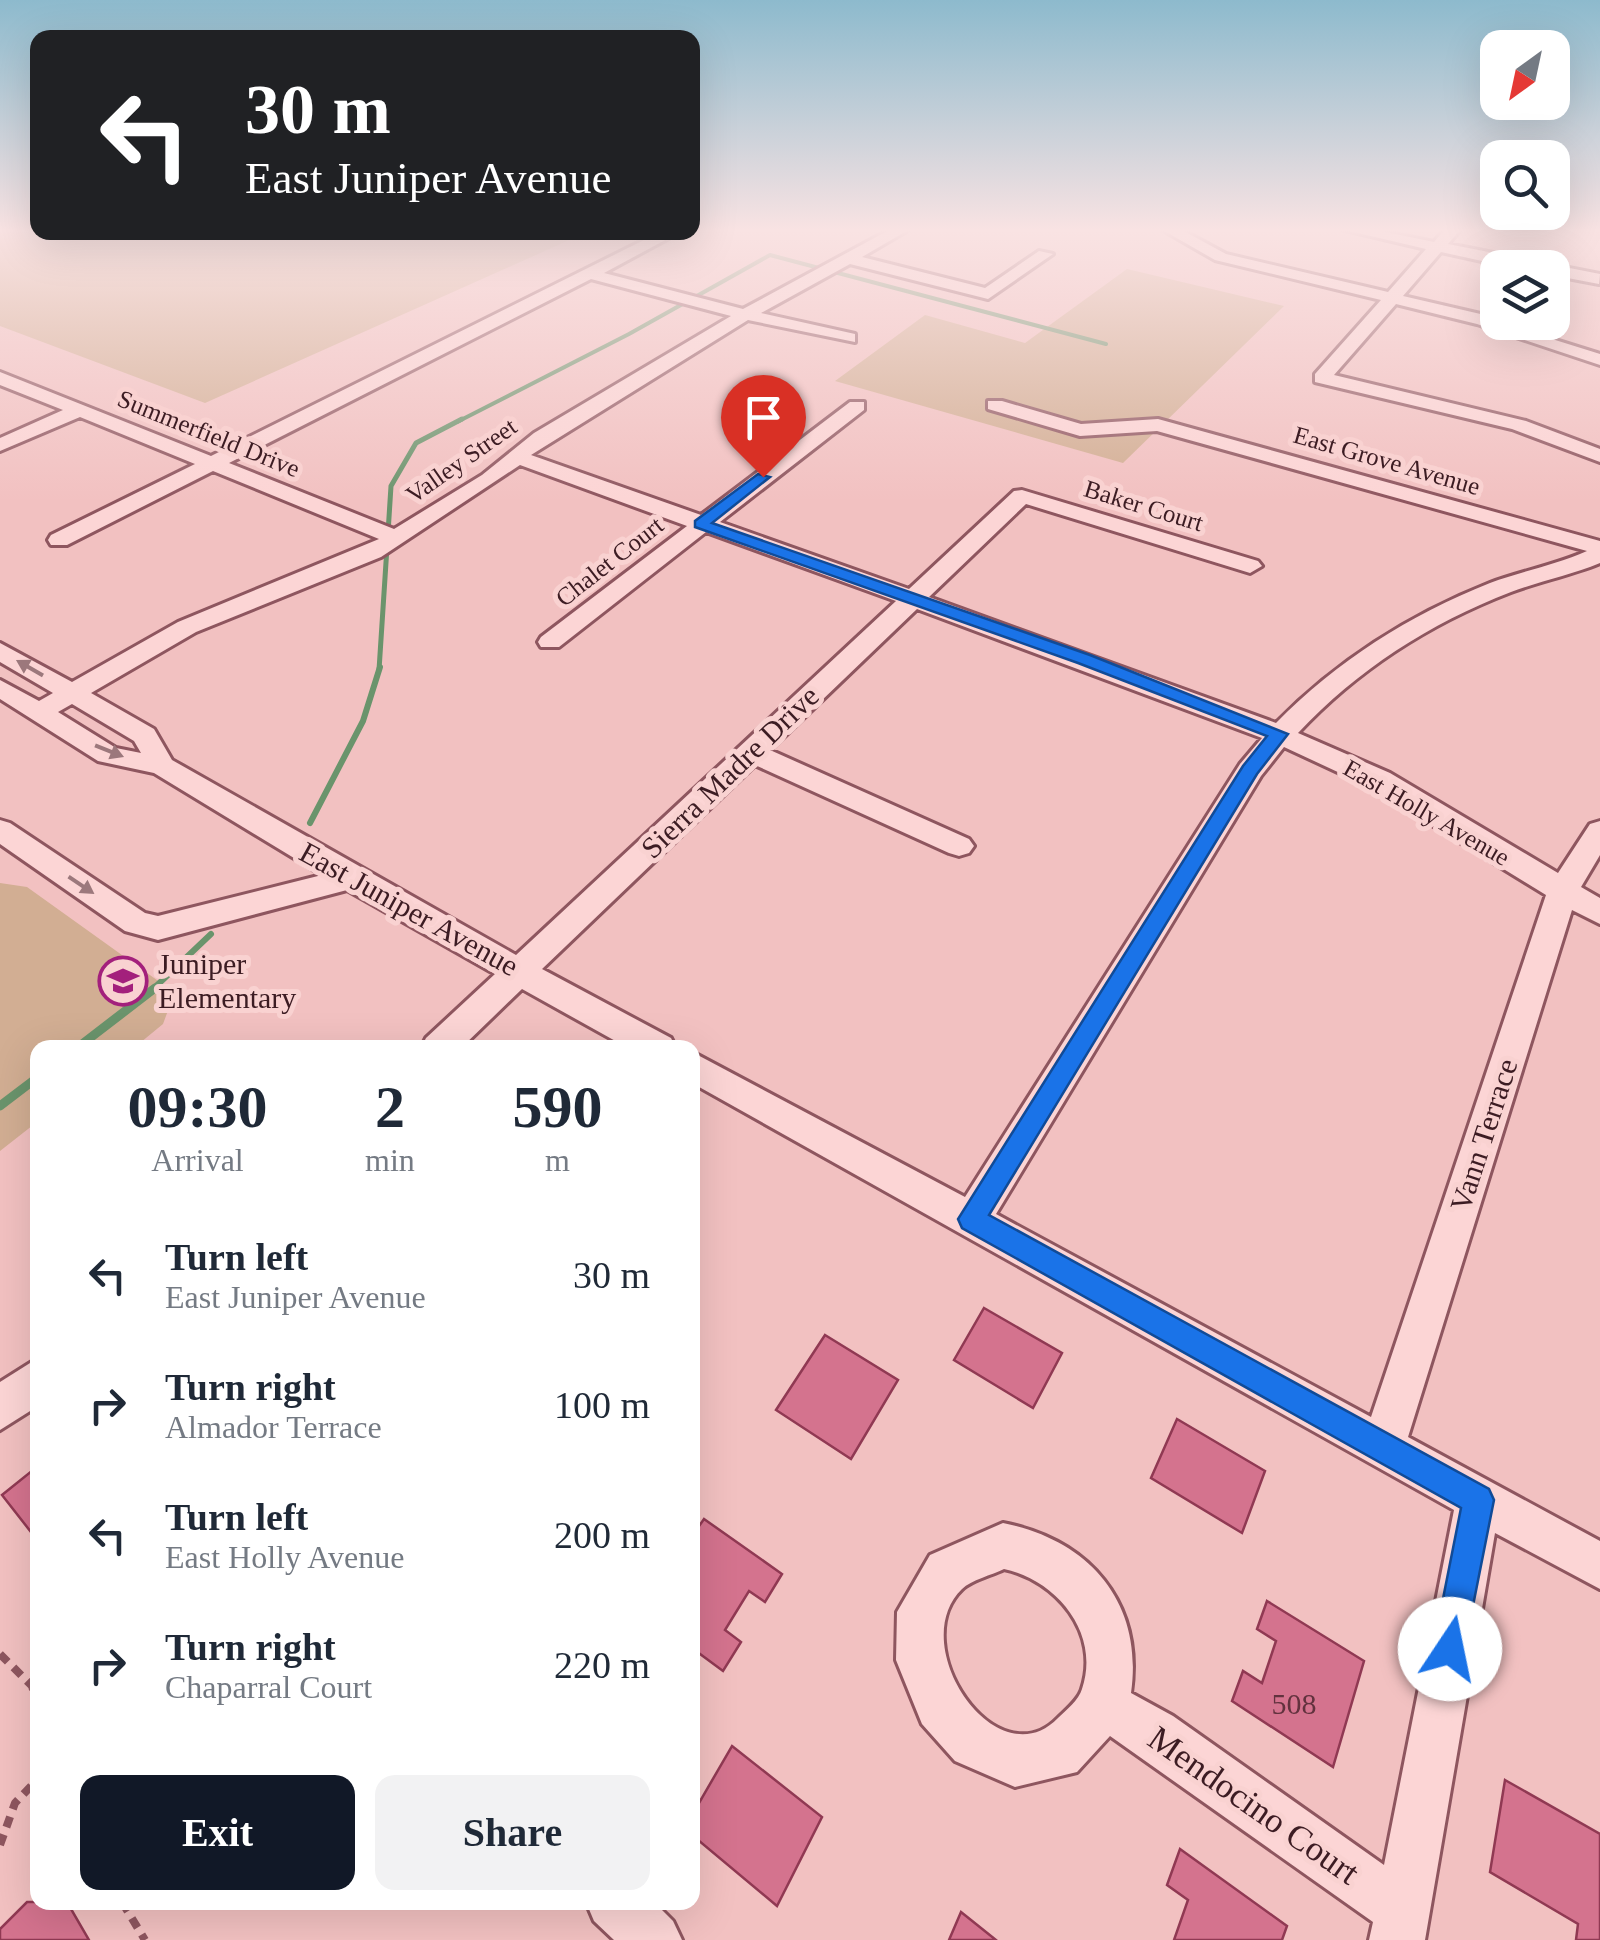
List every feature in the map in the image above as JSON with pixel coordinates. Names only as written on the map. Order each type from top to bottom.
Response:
[{"type":"street","points":[[59,540],[494,320]]},
{"type":"street","name":"Valley Street","points":[[38,712],[187,627],[346,564],[397,538],[489,479],[515,456],[738,320]]},
{"type":"street","points":[[770,320],[848,338]]},
{"type":"street","points":[[1373,320],[1322,378],[1519,426],[1600,456]]},
{"type":"street","points":[[1481,320],[1600,360]]},
{"type":"street","name":"Summerfield Drive","points":[[0,378],[397,538]]},
{"type":"street","name":"East Grove Avenue","points":[[994,405],[1080,430],[1158,424],[1600,551]]},
{"type":"street","name":"Chalet Court","points":[[550,642],[856,406]]},
{"type":"street","points":[[0,445],[78,410]]},
{"type":"street","name":"East Holly Avenue","points":[[515,456],[1279,734],[1394,788],[1600,913]]},
{"type":"street","name":"Baker Court","points":[[1022,496],[1250,566]]},
{"type":"street","name":"Sierra Madre Drive","points":[[447,1040],[1022,496]]},
{"type":"street","points":[[972,1219],[1250,770],[1279,734],[1328,685],[1400,636],[1502,587],[1600,551]]},
{"type":"street","name":"East Juniper Avenue","points":[[0,650],[144,735],[162,766]]},
{"type":"street","name":"East Juniper Avenue","points":[[0,688],[108,755],[162,766],[351,878],[644,1040]]},
{"type":"street","points":[[750,752],[959,846]]},
{"type":"street","points":[[0,830],[136,922],[158,928],[351,878]]},
{"type":"street","name":"Vann Terrace","points":[[1383,1447],[1562,892],[1600,830]]},
{"type":"street","points":[[700,1070],[1600,1566]]},
{"type":"street","points":[[0,1409],[30,1385]]},
{"type":"street","points":[[1400,1925],[1478,1500]]},
{"type":"street","points":[[1003,1546],[1034,1552],[1064,1569],[1088,1596],[1104,1630],[1109,1668],[1103,1704],[1085,1734],[1058,1755],[1025,1761],[990,1754],[959,1734],[935,1704],[921,1667],[919,1630],[928,1596],[947,1569],[972,1552],[1003,1546]]},
{"type":"street","name":"Mendocino Court","points":[[1103,1704],[1156,1734],[1400,1925]]},
{"type":"street","points":[[622,1910],[654,1940]]},
{"type":"path","points":[[0,1654],[30,1684]]},
{"type":"path","points":[[0,1845],[16,1803],[30,1788]]},
{"type":"path","points":[[127,1910],[145,1940]]},
{"type":"shaded area","points":[[0,320],[392,320],[205,403],[0,326]]},
{"type":"shaded area","points":[[919,320],[941,320],[1025,343],[1057,320],[1270,320],[1123,463],[835,381]]},
{"type":"shaded area","points":[[0,883],[27,887],[168,988],[173,997],[163,1024],[144,1040],[30,1040],[30,1127],[0,1151]]},
{"type":"building","points":[[984,1308],[1062,1353],[1033,1408],[954,1360]]},
{"type":"building","points":[[825,1335],[898,1380],[851,1459],[776,1410]]},
{"type":"building","points":[[1177,1419],[1265,1471],[1242,1533],[1151,1478]]},
{"type":"building","points":[[30,1472],[30,1531],[2,1495]]},
{"type":"building","points":[[704,1519],[782,1574],[765,1602],[749,1591],[725,1630],[741,1642],[723,1671],[700,1654],[700,1525]]},
{"type":"building","points":[[1267,1601],[1364,1661],[1333,1767],[1232,1701],[1243,1671],[1262,1683],[1276,1641],[1257,1629]]},
{"type":"building","points":[[732,1746],[822,1817],[777,1906],[700,1842],[700,1801]]},
{"type":"building","points":[[1505,1780],[1600,1834],[1600,1940],[1576,1940],[1578,1924],[1490,1872]]},
{"type":"building","points":[[1180,1849],[1287,1926],[1282,1940],[1174,1940],[1188,1900],[1167,1885]]},
{"type":"building","points":[[30,1902],[30,1910],[72,1910],[89,1940],[0,1940],[0,1929]]},
{"type":"building","points":[[961,1912],[996,1940],[949,1940]]},
{"type":"waterway","points":[[457,422],[655,320]]},
{"type":"waterway","points":[[1014,320],[1106,344]]},
{"type":"waterway","points":[[388,533],[391,486],[416,443],[462,419]]},
{"type":"waterway","points":[[379,670],[387,547]]},
{"type":"waterway","points":[[310,823],[363,721],[380,667]]},
{"type":"waterway","points":[[152,990],[211,934]]},
{"type":"waterway","points":[[87,1040],[155,988]]},
{"type":"waterway","points":[[0,1106],[30,1083]]},
{"type":"place","name":"Juniper Elementary","points":[[123,981]]},
{"type":"route","points":[[763,477],[700,524],[1084,659],[1279,734],[1250,770],[972,1219],[1478,1500],[1450,1649]]}]
